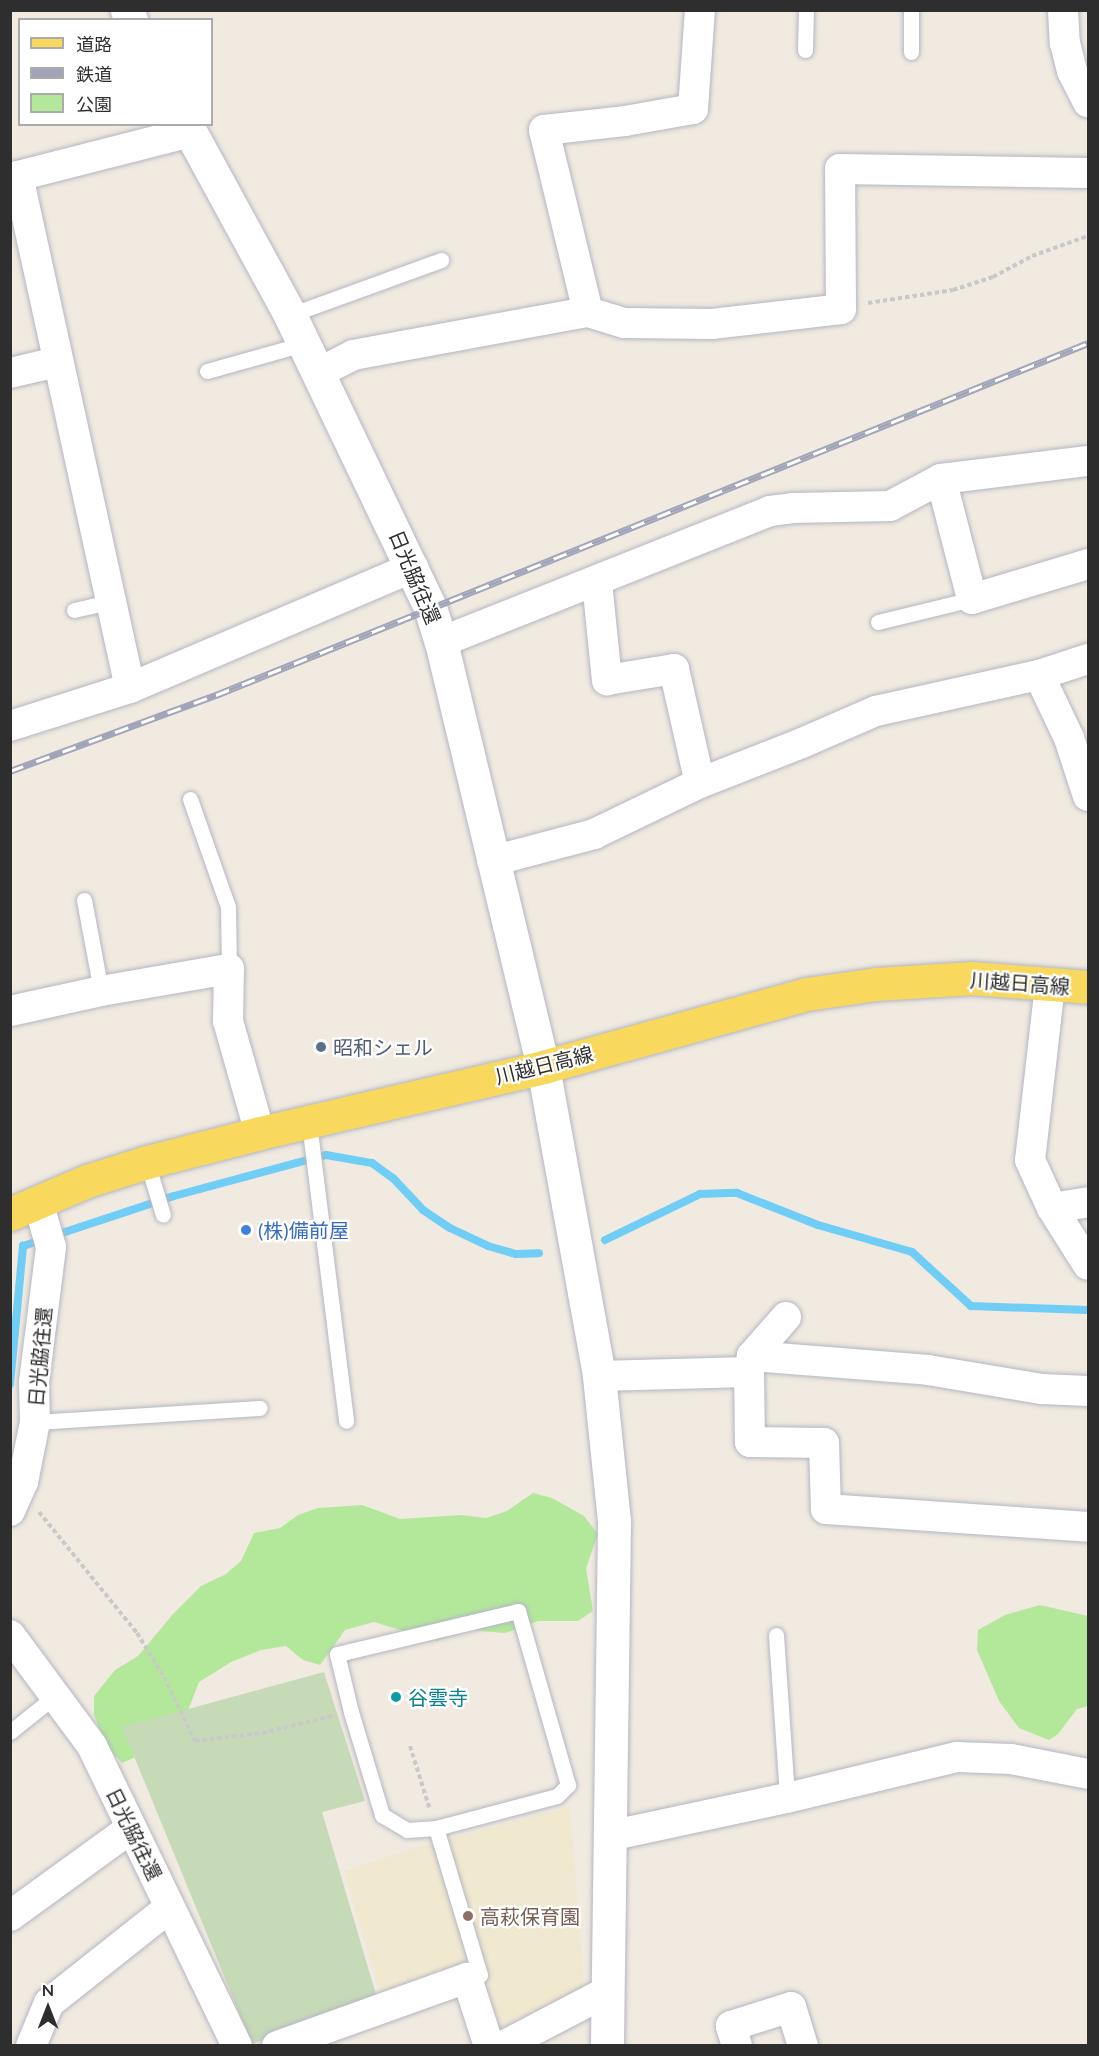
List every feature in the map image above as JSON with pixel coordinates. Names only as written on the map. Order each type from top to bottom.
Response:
[{"type":"main road","name":"川越日高線","points":[[29,1216],[87,1181],[150,1172],[260,1133],[309,1130],[807,994],[876,984],[972,978],[1089,987]]},
{"type":"street","points":[[588,312],[544,130],[625,121],[693,108],[700,10]]},
{"type":"street","points":[[1063,10],[1065,43],[1072,71],[1089,102]]},
{"type":"street","points":[[130,688],[14,177],[188,128]]},
{"type":"street","name":"日光脇往還","points":[[188,128],[297,330],[430,607],[441,642],[543,1067],[572,1217],[598,1376],[614,1522],[607,2046]]},
{"type":"street","points":[[318,373],[353,355],[588,312],[624,323],[712,324],[841,309],[840,169],[1089,173]]},
{"type":"street","points":[[10,373],[57,362]]},
{"type":"street","points":[[441,642],[597,582],[770,511],[793,508],[890,506],[941,479],[1089,461]]},
{"type":"street","points":[[941,479],[972,599],[1089,564]]},
{"type":"street","points":[[10,726],[130,688],[412,567]]},
{"type":"street","points":[[597,582],[607,680],[674,669],[700,783]]},
{"type":"street","points":[[492,861],[594,834],[700,783],[876,711],[1039,675],[1089,659]]},
{"type":"street","points":[[1039,675],[1069,738],[1089,796]]},
{"type":"street","points":[[10,1011],[101,991],[229,969],[228,1021],[260,1133]]},
{"type":"street","points":[[1050,984],[1030,1160],[1052,1208],[1089,1265]]},
{"type":"street","points":[[1052,1208],[1089,1202]]},
{"type":"street","name":"日光脇往還","points":[[15,1500],[35,1422],[29,1216]]},
{"type":"street","points":[[786,1317],[750,1364],[750,1442],[824,1443],[826,1509],[1089,1527]]},
{"type":"street","points":[[598,1376],[750,1364],[928,1370],[1042,1389],[1089,1391]]},
{"type":"street","name":"日光脇往還","points":[[11,1637],[92,1746],[237,2046]]},
{"type":"street","points":[[609,1836],[787,1798],[957,1756],[1011,1759],[1089,1774]]},
{"type":"street","points":[[10,1916],[131,1828]]},
{"type":"street","points":[[31,2046],[49,2003],[170,1908]]},
{"type":"street","points":[[277,2046],[467,1978],[489,2046]]},
{"type":"street","points":[[503,2046],[608,1991]]},
{"type":"street","points":[[738,2046],[731,2026],[791,2007],[803,2046]]},
{"type":"lane","points":[[805,50],[806,10]]},
{"type":"lane","points":[[911,10],[911,52]]},
{"type":"lane","points":[[207,371],[441,260]]},
{"type":"lane","points":[[878,622],[972,599]]},
{"type":"lane","points":[[74,610],[112,601]]},
{"type":"lane","points":[[189,799],[228,907],[229,969]]},
{"type":"lane","points":[[84,900],[101,991]]},
{"type":"lane","points":[[309,1130],[346,1421]]},
{"type":"lane","points":[[150,1172],[163,1215]]},
{"type":"lane","points":[[35,1422],[260,1408]]},
{"type":"lane","points":[[518,1611],[568,1785],[557,1796],[436,1828],[406,1830],[381,1815],[337,1654],[518,1611]]},
{"type":"lane","points":[[776,1635],[787,1798]]},
{"type":"lane","points":[[10,1732],[56,1695]]},
{"type":"lane","points":[[436,1828],[480,1975],[467,1978]]},
{"type":"path","points":[[841,309],[953,290],[993,277],[1032,256],[1089,236]]},
{"type":"path","points":[[15,1500],[85,1566],[137,1633],[164,1677],[195,1741],[262,1733],[351,1712]]},
{"type":"path","points":[[410,1746],[436,1828]]},
{"type":"shaded area","name":"高萩保育園","points":[[570,1807],[584,1989],[499,2028],[480,1962],[380,1992],[344,1871],[425,1845]]},
{"type":"green space","points":[[533,1493],[552,1498],[584,1516],[598,1534],[586,1568],[593,1611],[578,1621],[538,1621],[505,1633],[469,1630],[437,1641],[374,1622],[345,1630],[320,1665],[303,1660],[286,1646],[261,1650],[231,1662],[199,1682],[177,1739],[122,1763],[106,1745],[94,1715],[94,1696],[115,1670],[138,1656],[173,1614],[201,1586],[226,1574],[241,1561],[254,1533],[280,1528],[298,1515],[318,1508],[362,1505],[400,1519],[461,1515],[486,1518],[507,1511]]},
{"type":"green space","points":[[1040,1605],[1088,1616],[1088,1706],[1077,1709],[1058,1734],[1049,1740],[1019,1728],[999,1701],[977,1650],[978,1630],[1005,1615]]},
{"type":"green space","points":[[324,1672],[365,1801],[322,1812],[378,2001],[252,2044],[122,1727]]},
{"type":"waterway","points":[[53,1236],[174,1196],[326,1155],[372,1163],[393,1178],[423,1210],[450,1228],[488,1246],[516,1254],[539,1253]]},
{"type":"waterway","points":[[605,1240],[700,1194],[737,1193],[818,1225],[912,1252],[971,1306],[1088,1310]]},
{"type":"waterway","points":[[10,1384],[23,1246],[42,1240]]},
{"type":"railway","points":[[10,771],[216,695],[1088,343]]},
{"type":"place","name":"昭和シェル","points":[[321,1047]]},
{"type":"place","name":"(株)備前屋","points":[[246,1230]]},
{"type":"place","name":"谷雲寺","points":[[396,1697]]},
{"type":"place","name":"高萩保育園","points":[[468,1916]]}]
